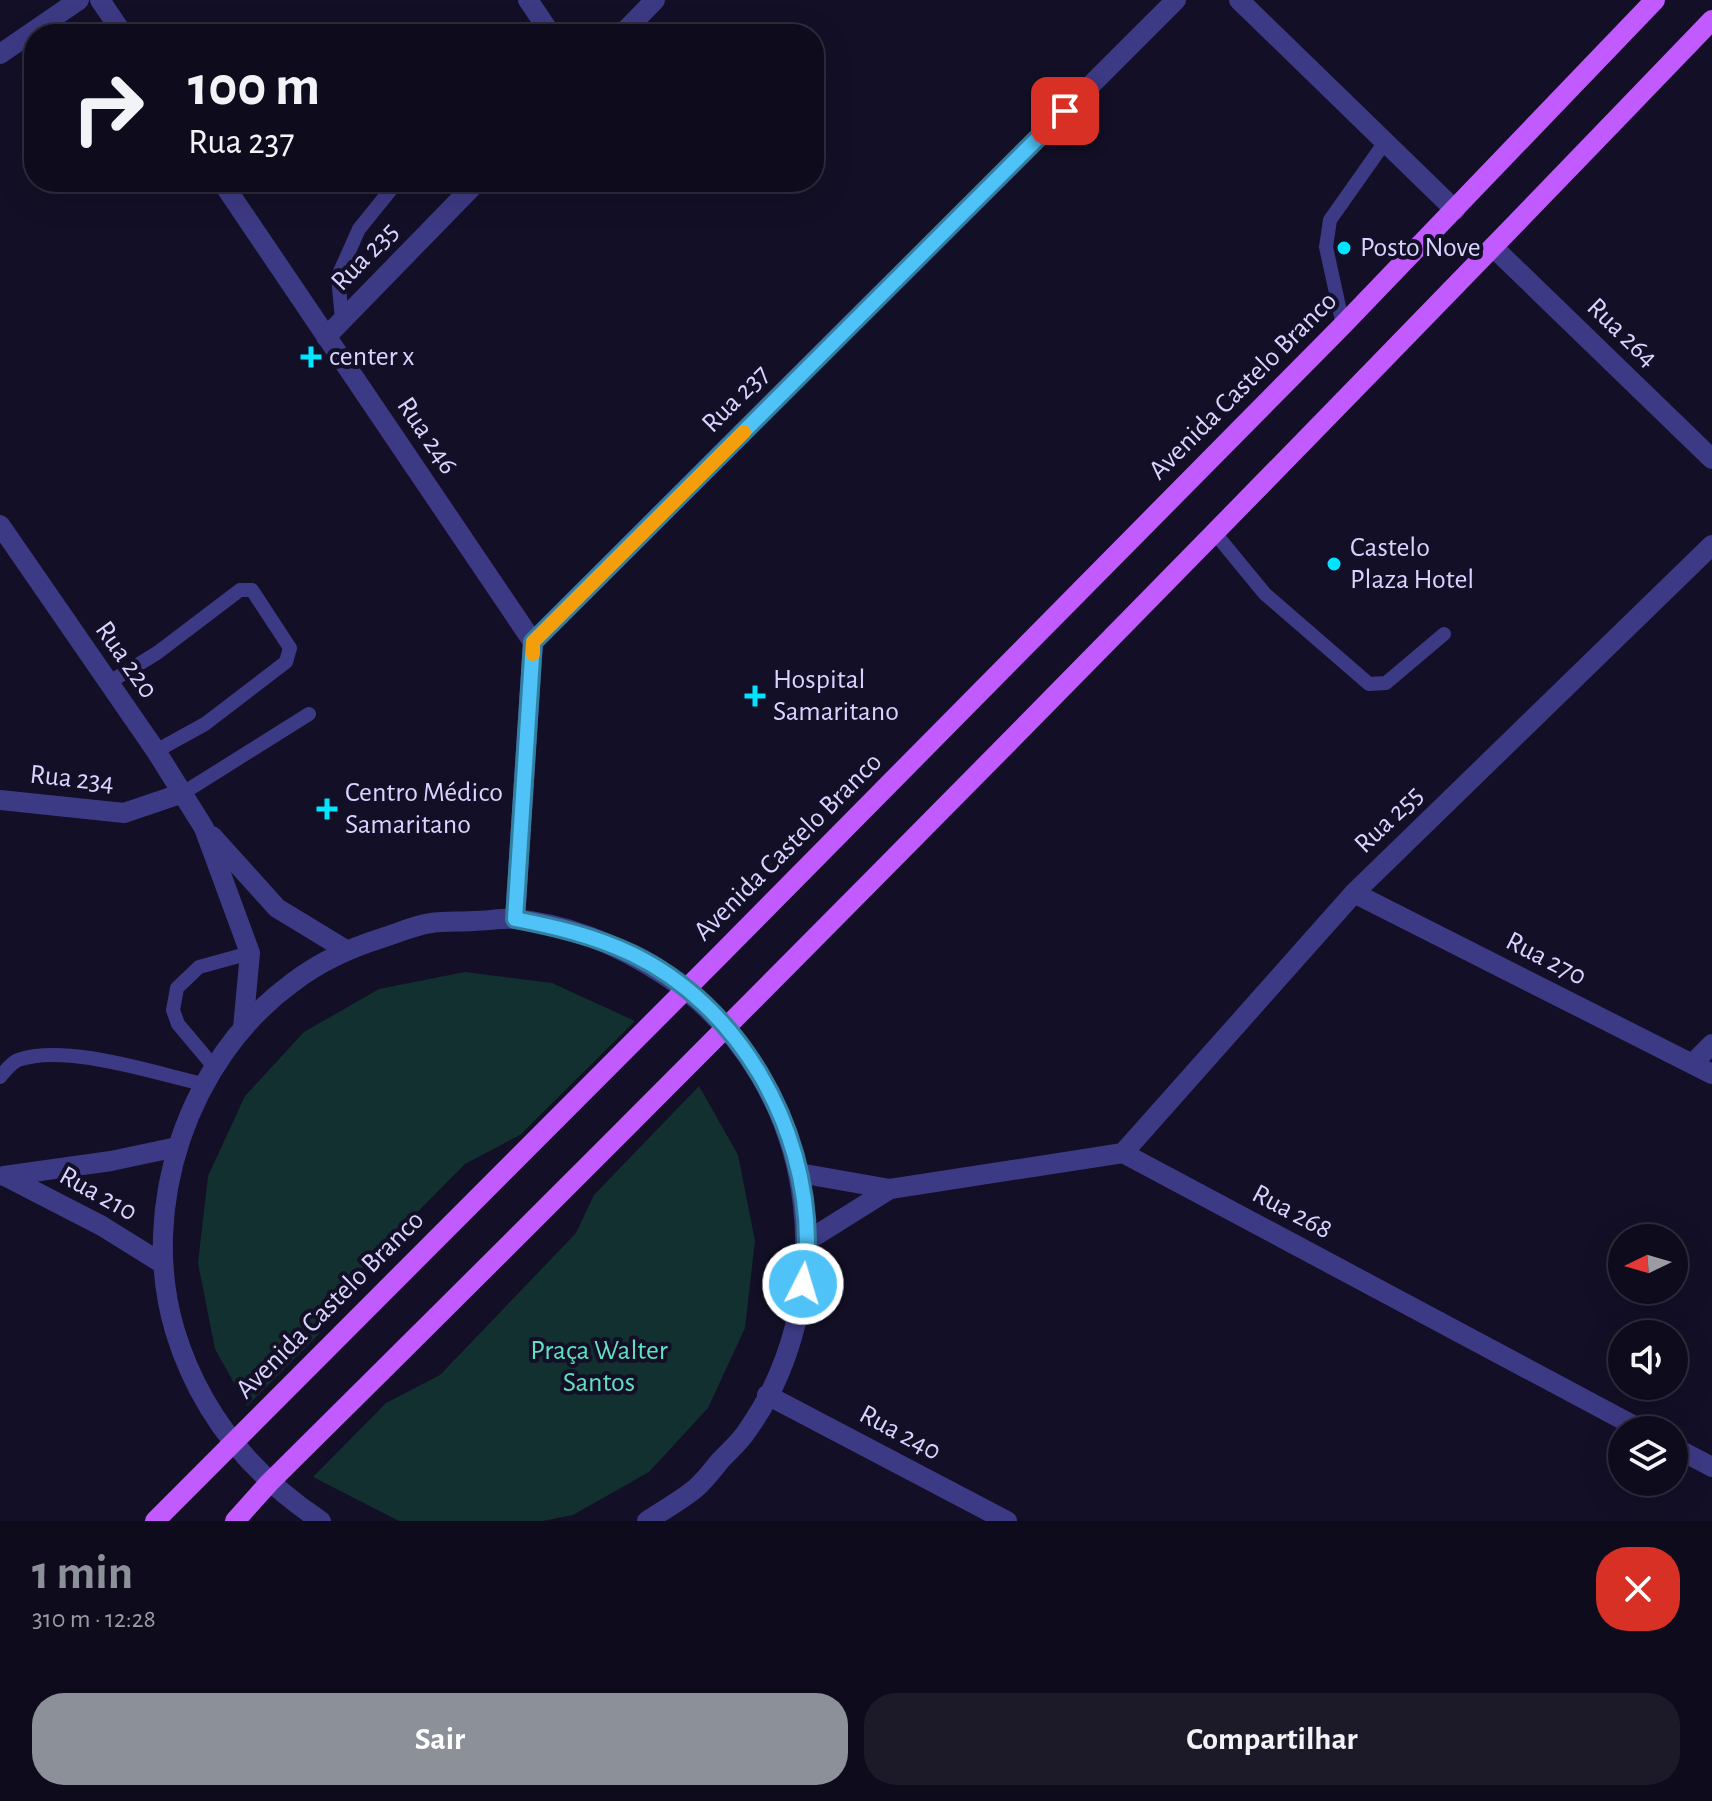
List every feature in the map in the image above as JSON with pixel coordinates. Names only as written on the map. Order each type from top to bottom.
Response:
[{"type":"main road","name":"Avenida Castelo Branco","points":[[155,1521],[1343,325],[1655,0]]},
{"type":"main road","points":[[235,1521],[269,1483],[726,1027],[1214,532],[1712,20]]},
{"type":"street","points":[[44,24],[79,0]]},
{"type":"street","points":[[100,0],[116,24]]},
{"type":"street","points":[[528,0],[544,24]]},
{"type":"street","points":[[632,24],[655,0]]},
{"type":"street","name":"Rua 237","points":[[533,642],[1176,0]]},
{"type":"street","points":[[1239,0],[1455,210]]},
{"type":"street","points":[[0,54],[24,38]]},
{"type":"street","name":"Rua 246","points":[[229,192],[533,642]]},
{"type":"street","name":"Rua 235","points":[[326,337],[467,192]]},
{"type":"street","name":"Rua 264","points":[[1493,247],[1712,459]]},
{"type":"street","name":"Rua 220","points":[[0,525],[156,751],[204,828],[250,953],[243,1028]]},
{"type":"street","name":"Rua 255","points":[[1123,1153],[1354,893],[1712,545]]},
{"type":"street","points":[[515,919],[533,642]]},
{"type":"street","name":"Rua 234","points":[[0,800],[124,813],[183,793]]},
{"type":"street","name":"Rua 220","points":[[204,828],[277,908],[346,950]]},
{"type":"street","name":"Rua 270","points":[[1354,893],[1712,1074]]},
{"type":"street","points":[[321,1521],[269,1483],[233,1444],[198,1389],[174,1329],[163,1264],[165,1205],[177,1147],[209,1076],[243,1028],[291,983],[346,950],[429,923],[515,919],[576,931],[634,955],[686,989],[726,1027],[759,1072],[783,1120],[799,1173],[807,1241],[801,1306],[782,1368],[747,1432],[696,1488],[647,1521]]},
{"type":"street","points":[[1692,1064],[1712,1044]]},
{"type":"street","name":"Rua 210","points":[[3,1176],[111,1161],[177,1147]]},
{"type":"street","points":[[799,1173],[890,1189],[1123,1153]]},
{"type":"street","name":"Rua 268","points":[[1123,1153],[1616,1416]]},
{"type":"street","name":"Rua 210","points":[[3,1176],[102,1226],[163,1264]]},
{"type":"street","points":[[807,1241],[890,1189]]},
{"type":"street","name":"Rua 240","points":[[767,1395],[1007,1521]]},
{"type":"street","points":[[1688,1454],[1712,1467]]},
{"type":"lane","points":[[1343,325],[1326,247],[1330,220],[1385,142]]},
{"type":"lane","points":[[342,320],[338,276],[359,229],[389,192]]},
{"type":"lane","points":[[1214,532],[1265,594],[1369,684],[1386,683],[1444,634]]},
{"type":"lane","points":[[108,683],[157,653],[240,590],[252,590],[290,648],[286,662],[205,724],[156,751]]},
{"type":"lane","points":[[183,793],[309,714]]},
{"type":"lane","points":[[209,1076],[178,1024],[173,1010],[177,988],[199,967],[250,953]]},
{"type":"lane","points":[[0,1077],[15,1061],[52,1053],[209,1076]]},
{"type":"green space","points":[[465,972],[552,983],[635,1021],[520,1135],[465,1164],[357,1273],[320,1333],[247,1406],[215,1349],[198,1263],[208,1176],[245,1096],[304,1032],[379,989]]},
{"type":"green space","name":"Praça Walter Santos","points":[[699,1086],[738,1155],[755,1241],[745,1328],[708,1408],[649,1472],[573,1515],[542,1521],[399,1521],[313,1477],[386,1403],[440,1375],[576,1233],[594,1195]]},
{"type":"slow traffic","points":[[533,654],[533,642],[744,432]]},
{"type":"place","name":"Posto Nove","points":[[1344,248]]},
{"type":"place","name":"center x","points":[[311,357]]},
{"type":"place","name":"Castelo Plaza Hotel","points":[[1334,564]]},
{"type":"place","name":"Hospital Samaritano","points":[[755,696]]},
{"type":"place","name":"Centro Médico Samaritano","points":[[327,809]]},
{"type":"route","points":[[803,1284],[807,1241],[799,1173],[783,1120],[759,1072],[726,1027],[686,989],[634,955],[576,931],[515,919],[533,642],[1065,111]]}]
